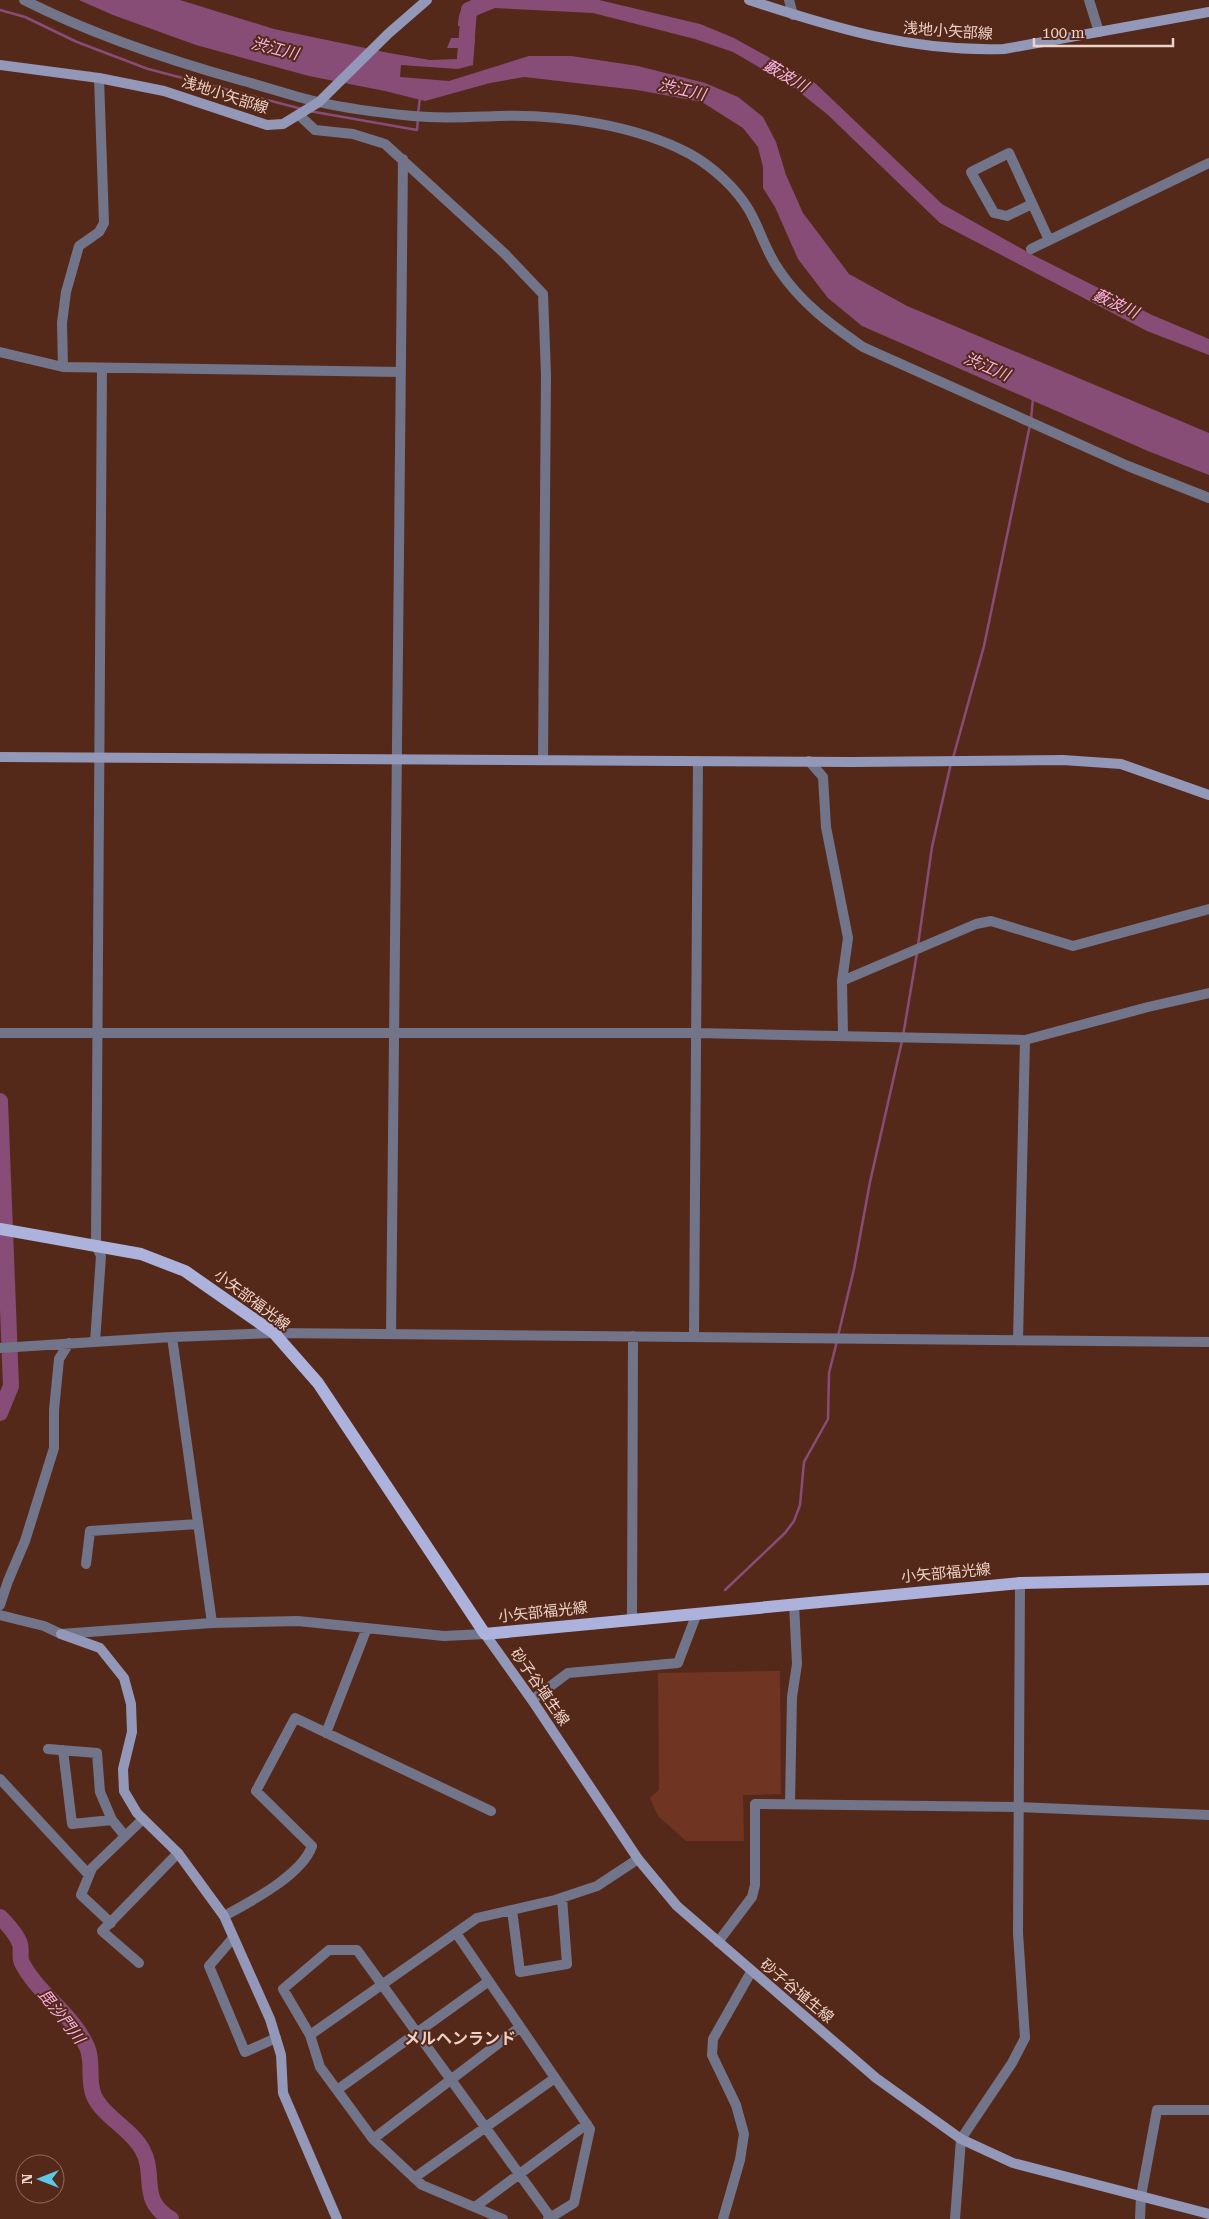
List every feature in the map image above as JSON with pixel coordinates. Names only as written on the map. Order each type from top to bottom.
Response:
[{"type":"main road","name":"浅地小矢部線","points":[[0,64],[99,78],[164,91],[267,125],[282,124],[299,116],[319,102],[389,33],[427,0]]},
{"type":"main road","name":"浅地小矢部線","points":[[749,0],[850,32],[895,42],[972,50],[1004,49],[1209,13]]},
{"type":"main road","points":[[5,757],[100,756],[698,761],[1063,760],[1121,764],[1209,795]]},
{"type":"main road","name":"小矢部福光線","points":[[0,1229],[140,1254],[185,1271],[274,1333],[318,1383],[485,1634],[1020,1583],[1209,1579]]},
{"type":"main road","points":[[61,1634],[100,1648],[124,1678],[132,1704],[132,1732],[123,1769],[124,1791],[143,1819],[178,1853],[224,1916],[270,2019],[281,2055],[282,2093],[337,2219]]},
{"type":"main road","name":"砂子谷埴生線","points":[[485,1634],[532,1700],[638,1859],[677,1906],[751,1972],[876,2078],[962,2139],[1013,2163],[1208,2211]]},
{"type":"street","points":[[24,0],[117,42],[192,67],[319,102],[412,116],[454,119],[500,116],[548,117],[653,138],[692,155],[727,182],[749,209],[778,269],[804,302],[829,323],[864,347],[1128,466],[1209,498]]},
{"type":"street","points":[[789,0],[793,15]]},
{"type":"street","points":[[1089,0],[1099,32]]},
{"type":"street","points":[[63,367],[62,324],[66,292],[79,246],[99,232],[104,223],[99,78]]},
{"type":"street","points":[[299,116],[315,130],[353,134],[385,144],[505,254],[543,294],[546,375],[543,760]]},
{"type":"street","points":[[1032,204],[1007,216],[994,213],[971,172],[1009,153],[1049,240]]},
{"type":"street","points":[[391,1334],[403,159]]},
{"type":"street","points":[[1031,249],[1209,163]]},
{"type":"street","points":[[0,352],[63,367],[400,372]]},
{"type":"street","points":[[95,1342],[101,1256],[96,1245],[102,368]]},
{"type":"street","points":[[694,1336],[698,761]]},
{"type":"street","points":[[810,761],[822,777],[826,827],[848,938],[842,981],[843,1036]]},
{"type":"street","points":[[842,981],[976,924],[991,921],[1073,946],[1209,909]]},
{"type":"street","points":[[0,1033],[697,1033],[1025,1040],[1148,1006],[1209,993]]},
{"type":"street","points":[[1018,1340],[1025,1040]]},
{"type":"street","points":[[0,1348],[172,1336],[274,1333],[1209,1342]]},
{"type":"street","points":[[172,1336],[212,1623]]},
{"type":"street","points":[[632,1619],[633,1336]]},
{"type":"street","points":[[0,1605],[25,1541],[54,1448],[54,1410],[59,1358],[69,1343]]},
{"type":"street","points":[[86,1564],[90,1531],[198,1524]]},
{"type":"street","points":[[955,2219],[962,2139],[1012,2063],[1026,2038],[1018,1933],[1020,1583]]},
{"type":"street","points":[[790,1804],[792,1697],[797,1664],[794,1604]]},
{"type":"street","points":[[532,1700],[568,1673],[678,1663],[697,1613]]},
{"type":"street","points":[[0,1615],[44,1626],[61,1634],[212,1623],[298,1621],[444,1636],[485,1634]]},
{"type":"street","points":[[326,1733],[367,1628]]},
{"type":"street","points":[[224,1916],[270,1890],[309,1855],[312,1846],[256,1791],[295,1718],[491,1811]]},
{"type":"street","points":[[48,1749],[97,1753],[100,1792],[112,1820],[125,1836]]},
{"type":"street","points":[[63,1750],[72,1824],[112,1820]]},
{"type":"street","points":[[0,1779],[89,1875]]},
{"type":"street","points":[[718,1942],[752,1897],[756,1885],[756,1804],[1018,1807],[1209,1815]]},
{"type":"street","points":[[111,1923],[81,1895],[92,1868],[143,1819]]},
{"type":"street","points":[[139,1963],[102,1932],[178,1853]]},
{"type":"street","points":[[310,2035],[477,1918],[562,1898],[597,1886],[638,1859]]},
{"type":"street","points":[[512,1910],[520,1972],[567,1964],[562,1898]]},
{"type":"street","points":[[456,1933],[590,2129],[574,2203],[550,2218],[520,2174],[380,1985],[357,1950],[330,1950],[283,1989],[310,2035],[320,2067],[373,2139],[422,2185],[503,2219]]},
{"type":"street","points":[[234,1938],[209,1966],[245,2052],[276,2038]]},
{"type":"street","points":[[723,2219],[740,2160],[744,2134],[736,2105],[712,2055],[713,2039],[751,1972]]},
{"type":"street","points":[[337,2090],[489,1981]]},
{"type":"street","points":[[373,2139],[520,2027]]},
{"type":"street","points":[[414,2178],[555,2078]]},
{"type":"street","points":[[1140,2219],[1141,2196],[1157,2110],[1209,2110]]},
{"type":"street","points":[[475,2208],[587,2124]]},
{"type":"shaded area","points":[[780,1671],[781,1794],[743,1795],[744,1841],[686,1841],[658,1816],[650,1798],[659,1790],[658,1673]]},
{"type":"water","name":"渋江川","points":[[79,0],[180,0],[274,29],[430,60],[458,59],[459,48],[447,48],[451,38],[475,38],[473,65],[458,69],[401,65],[400,77],[449,81],[529,56],[571,56],[638,66],[705,83],[738,97],[763,117],[776,142],[786,175],[803,213],[849,274],[907,306],[1209,433],[1209,475],[1148,451],[862,326],[828,298],[798,259],[775,207],[763,188],[763,167],[758,147],[743,128],[702,102],[637,90],[524,77],[490,83],[425,101],[309,76],[196,45],[113,15]]},
{"type":"water","points":[[472,0],[599,0],[700,24],[734,38],[815,83],[942,204],[1031,254],[1152,315],[1209,339],[1209,355],[1147,331],[940,223],[827,114],[793,87],[733,52],[695,39],[593,13],[495,8],[475,16],[473,27],[458,26],[461,11],[465,4]]},
{"type":"waterway","name":"藪波川","points":[[465,58],[469,10],[474,8]]},
{"type":"waterway","points":[[0,10],[25,17],[77,42],[148,69],[302,109]]},
{"type":"waterway","points":[[418,114],[420,97]]},
{"type":"waterway","points":[[309,111],[417,130],[418,119]]},
{"type":"waterway","points":[[1031,420],[1033,398]]},
{"type":"waterway","points":[[953,758],[984,646],[1030,425]]},
{"type":"waterway","points":[[918,945],[932,847],[951,763]]},
{"type":"waterway","points":[[903,1036],[917,953]]},
{"type":"waterway","points":[[838,1336],[902,1041]]},
{"type":"waterway","name":"毘沙門川","points":[[0,1101],[11,1386],[0,1413]]},
{"type":"waterway","points":[[725,1590],[785,1533],[794,1521],[800,1505],[804,1462],[828,1419],[829,1373],[837,1341]]},
{"type":"waterway","name":"毘沙門川","points":[[0,1917],[19,1941],[21,1961],[29,1974],[81,2035],[89,2053],[91,2084],[94,2096],[104,2110],[131,2135],[142,2149],[148,2168],[151,2195],[161,2212],[171,2219]]},
{"type":"district","name":"メルヘンランド","points":[[460,2038]]}]
